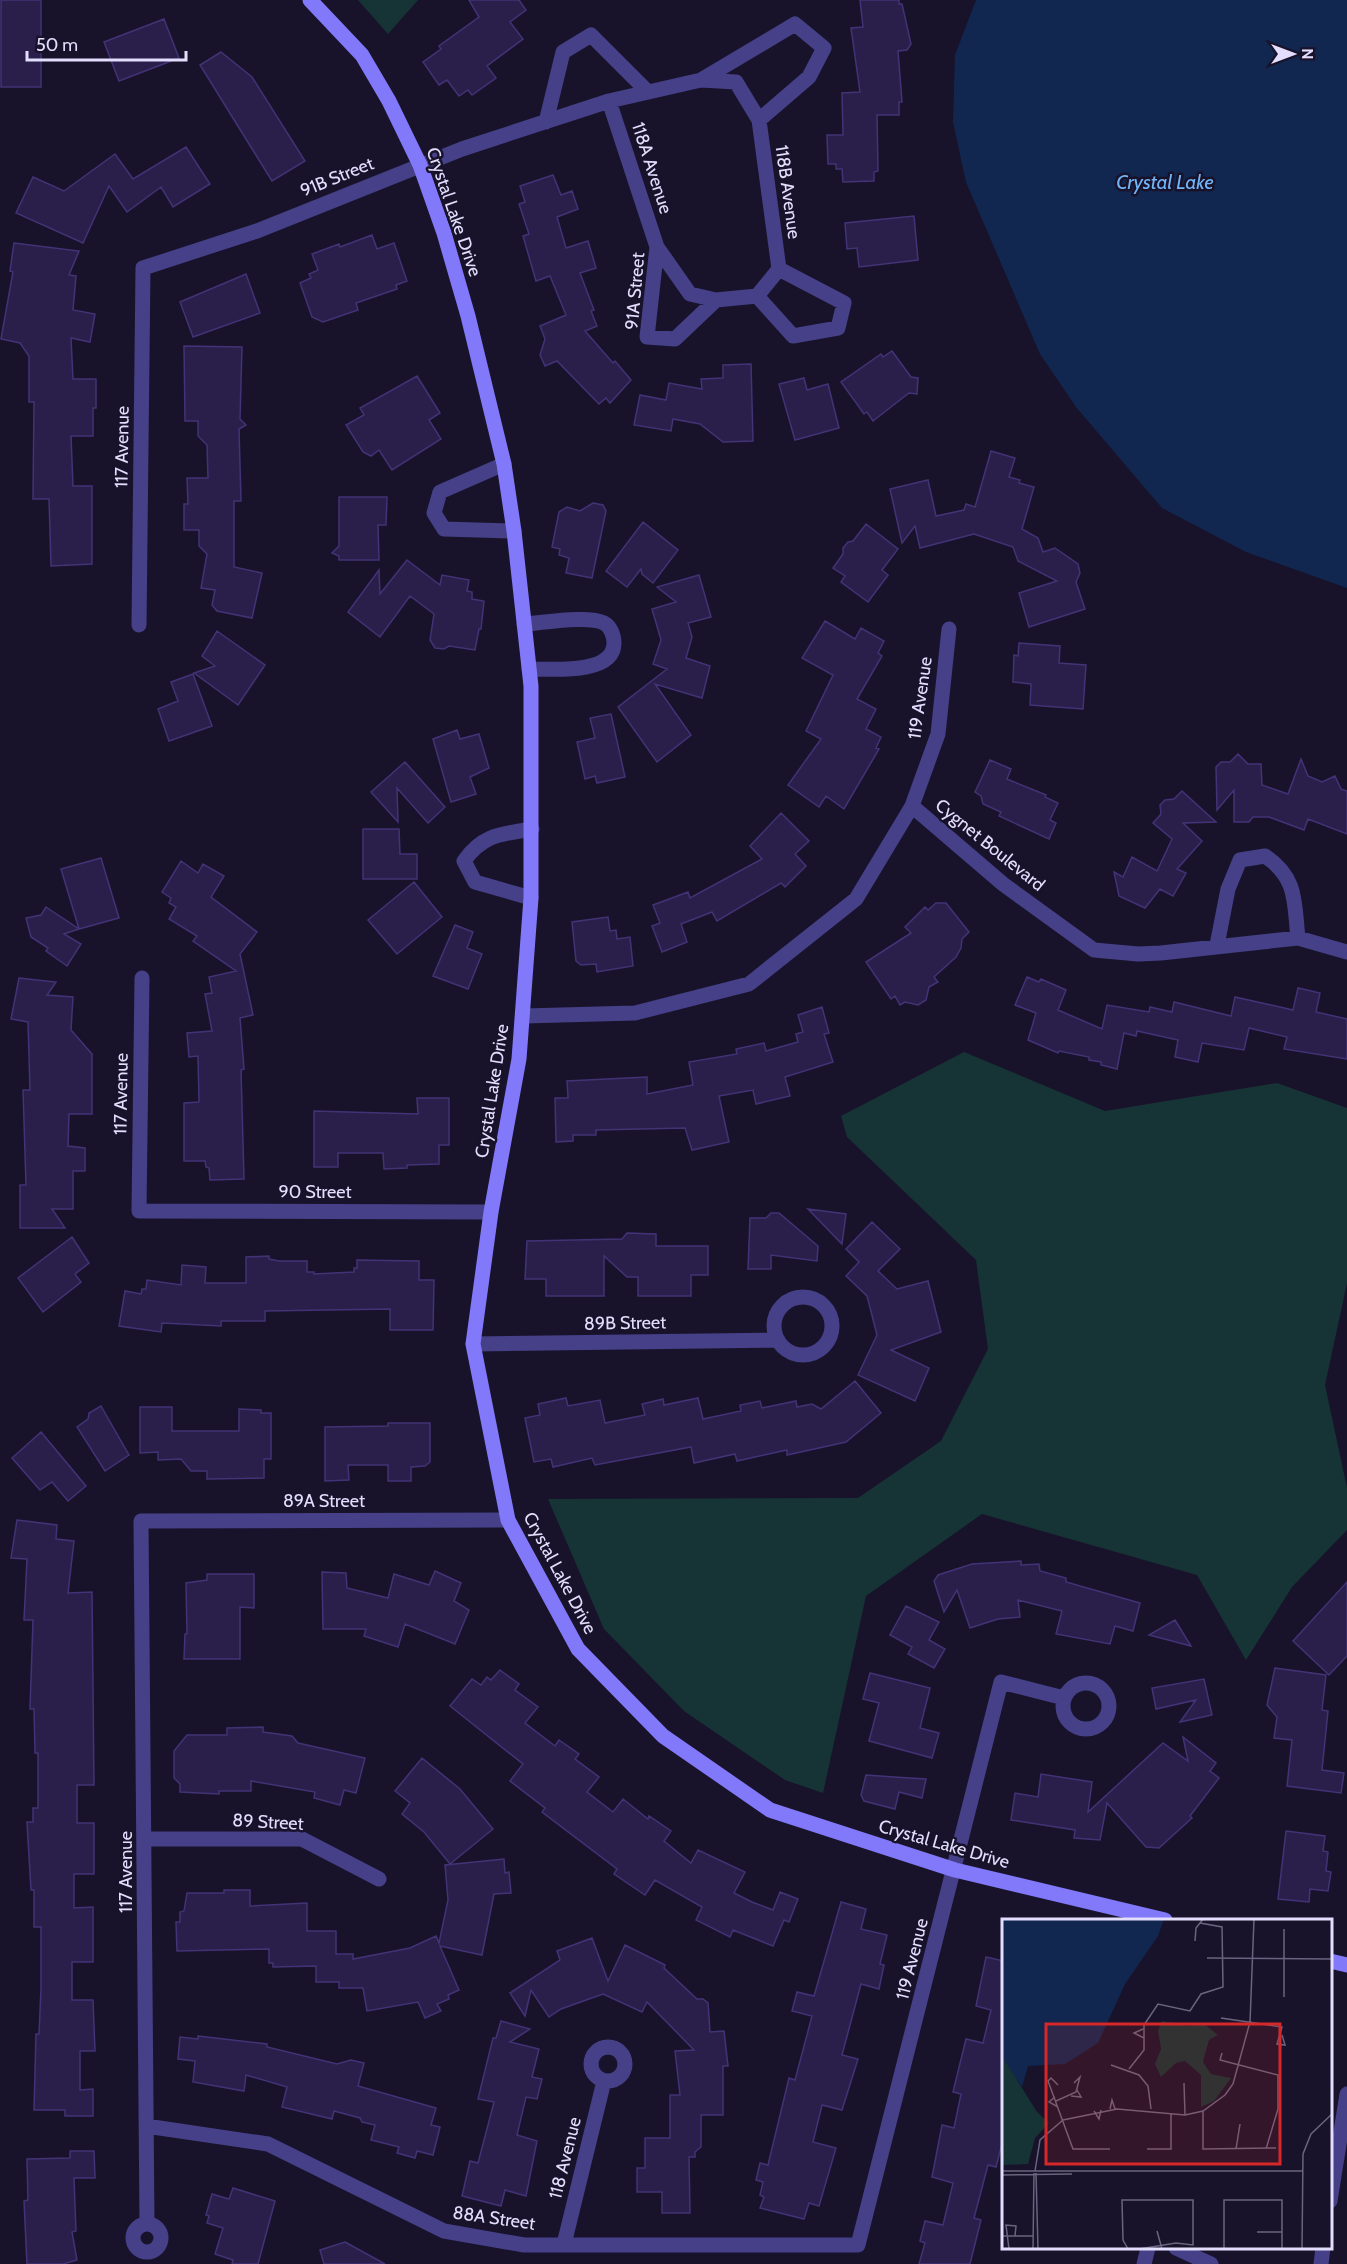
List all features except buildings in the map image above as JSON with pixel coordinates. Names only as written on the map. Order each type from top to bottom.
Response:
[{"type":"street","name":"Crystal Lake Drive","points":[[310,0],[362,55],[389,101],[420,165],[444,233],[468,316],[504,464],[514,531],[529,669],[531,898],[524,1016],[491,1212],[473,1344],[508,1520],[578,1649],[663,1736],[770,1810],[955,1870],[1161,1919]]},
{"type":"street","name":"91B Street","points":[[143,268],[257,231],[420,165],[546,122],[647,91],[701,80],[736,82],[759,120],[809,77],[824,48],[795,24],[701,80]]},
{"type":"street","points":[[546,122],[563,52],[591,35],[647,91]]},
{"type":"street","name":"118A Avenue","points":[[609,102],[657,247]]},
{"type":"street","name":"118B Avenue","points":[[759,120],[779,269]]},
{"type":"street","name":"91A Street","points":[[657,247],[647,337],[675,339],[716,300]]},
{"type":"street","name":"91A Street","points":[[657,247],[690,294],[716,300],[757,296]]},
{"type":"street","name":"117 Avenue","points":[[139,625],[143,268]]},
{"type":"street","points":[[779,269],[843,303],[838,328],[794,336],[757,296],[779,269]]},
{"type":"street","points":[[504,464],[440,492],[434,513],[444,529],[514,531]]},
{"type":"street","points":[[524,624],[604,623],[612,631],[614,644],[611,655],[598,666],[529,669]]},
{"type":"street","name":"119 Avenue","points":[[912,806],[938,734],[949,629]]},
{"type":"street","name":"Cygnet Boulevard","points":[[524,1016],[635,1013],[749,984],[856,899],[912,806],[1003,884],[1094,950],[1138,954],[1298,938],[1347,952]]},
{"type":"street","points":[[531,898],[475,882],[464,861],[475,845],[492,836],[532,829]]},
{"type":"street","points":[[1217,945],[1228,889],[1240,860],[1265,856],[1280,866],[1292,884],[1298,938]]},
{"type":"street","name":"117 Avenue","points":[[139,1210],[142,978]]},
{"type":"street","name":"90 Street","points":[[139,1210],[491,1212]]},
{"type":"street","name":"89B Street","points":[[473,1344],[777,1340]]},
{"type":"street","name":"89A Street","points":[[141,1521],[508,1520]]},
{"type":"street","name":"117 Avenue","points":[[141,1521],[147,2223]]},
{"type":"street","name":"119 Avenue","points":[[858,2245],[1001,1682],[1064,1698]]},
{"type":"street","name":"89 Street","points":[[145,1839],[302,1839],[380,1879]]},
{"type":"street","points":[[1332,1961],[1347,1965]]},
{"type":"street","name":"118 Avenue","points":[[564,2244],[604,2081]]},
{"type":"street","points":[[1332,2188],[1347,2094]]},
{"type":"street","name":"88A Street","points":[[146,2126],[268,2144],[444,2231],[524,2245],[858,2245]]},
{"type":"street","points":[[1144,2264],[1148,2249]]},
{"type":"street","points":[[1180,2249],[1211,2264]]},
{"type":"street","points":[[1321,2264],[1323,2249]]},
{"type":"green space","points":[[358,0],[418,0],[388,34]]},
{"type":"green space","points":[[964,1052],[1105,1111],[1277,1083],[1347,1108],[1347,1283],[1325,1385],[1347,1488],[1347,1530],[1292,1587],[1246,1660],[1197,1575],[982,1514],[866,1596],[823,1793],[785,1780],[684,1711],[604,1629],[548,1499],[858,1498],[941,1441],[988,1349],[976,1260],[847,1137],[841,1116]]},
{"type":"water","name":"Crystal Lake","points":[[976,0],[1347,0],[1347,588],[1246,552],[1162,508],[1076,407],[1040,354],[966,182],[953,122],[955,55]]}]
